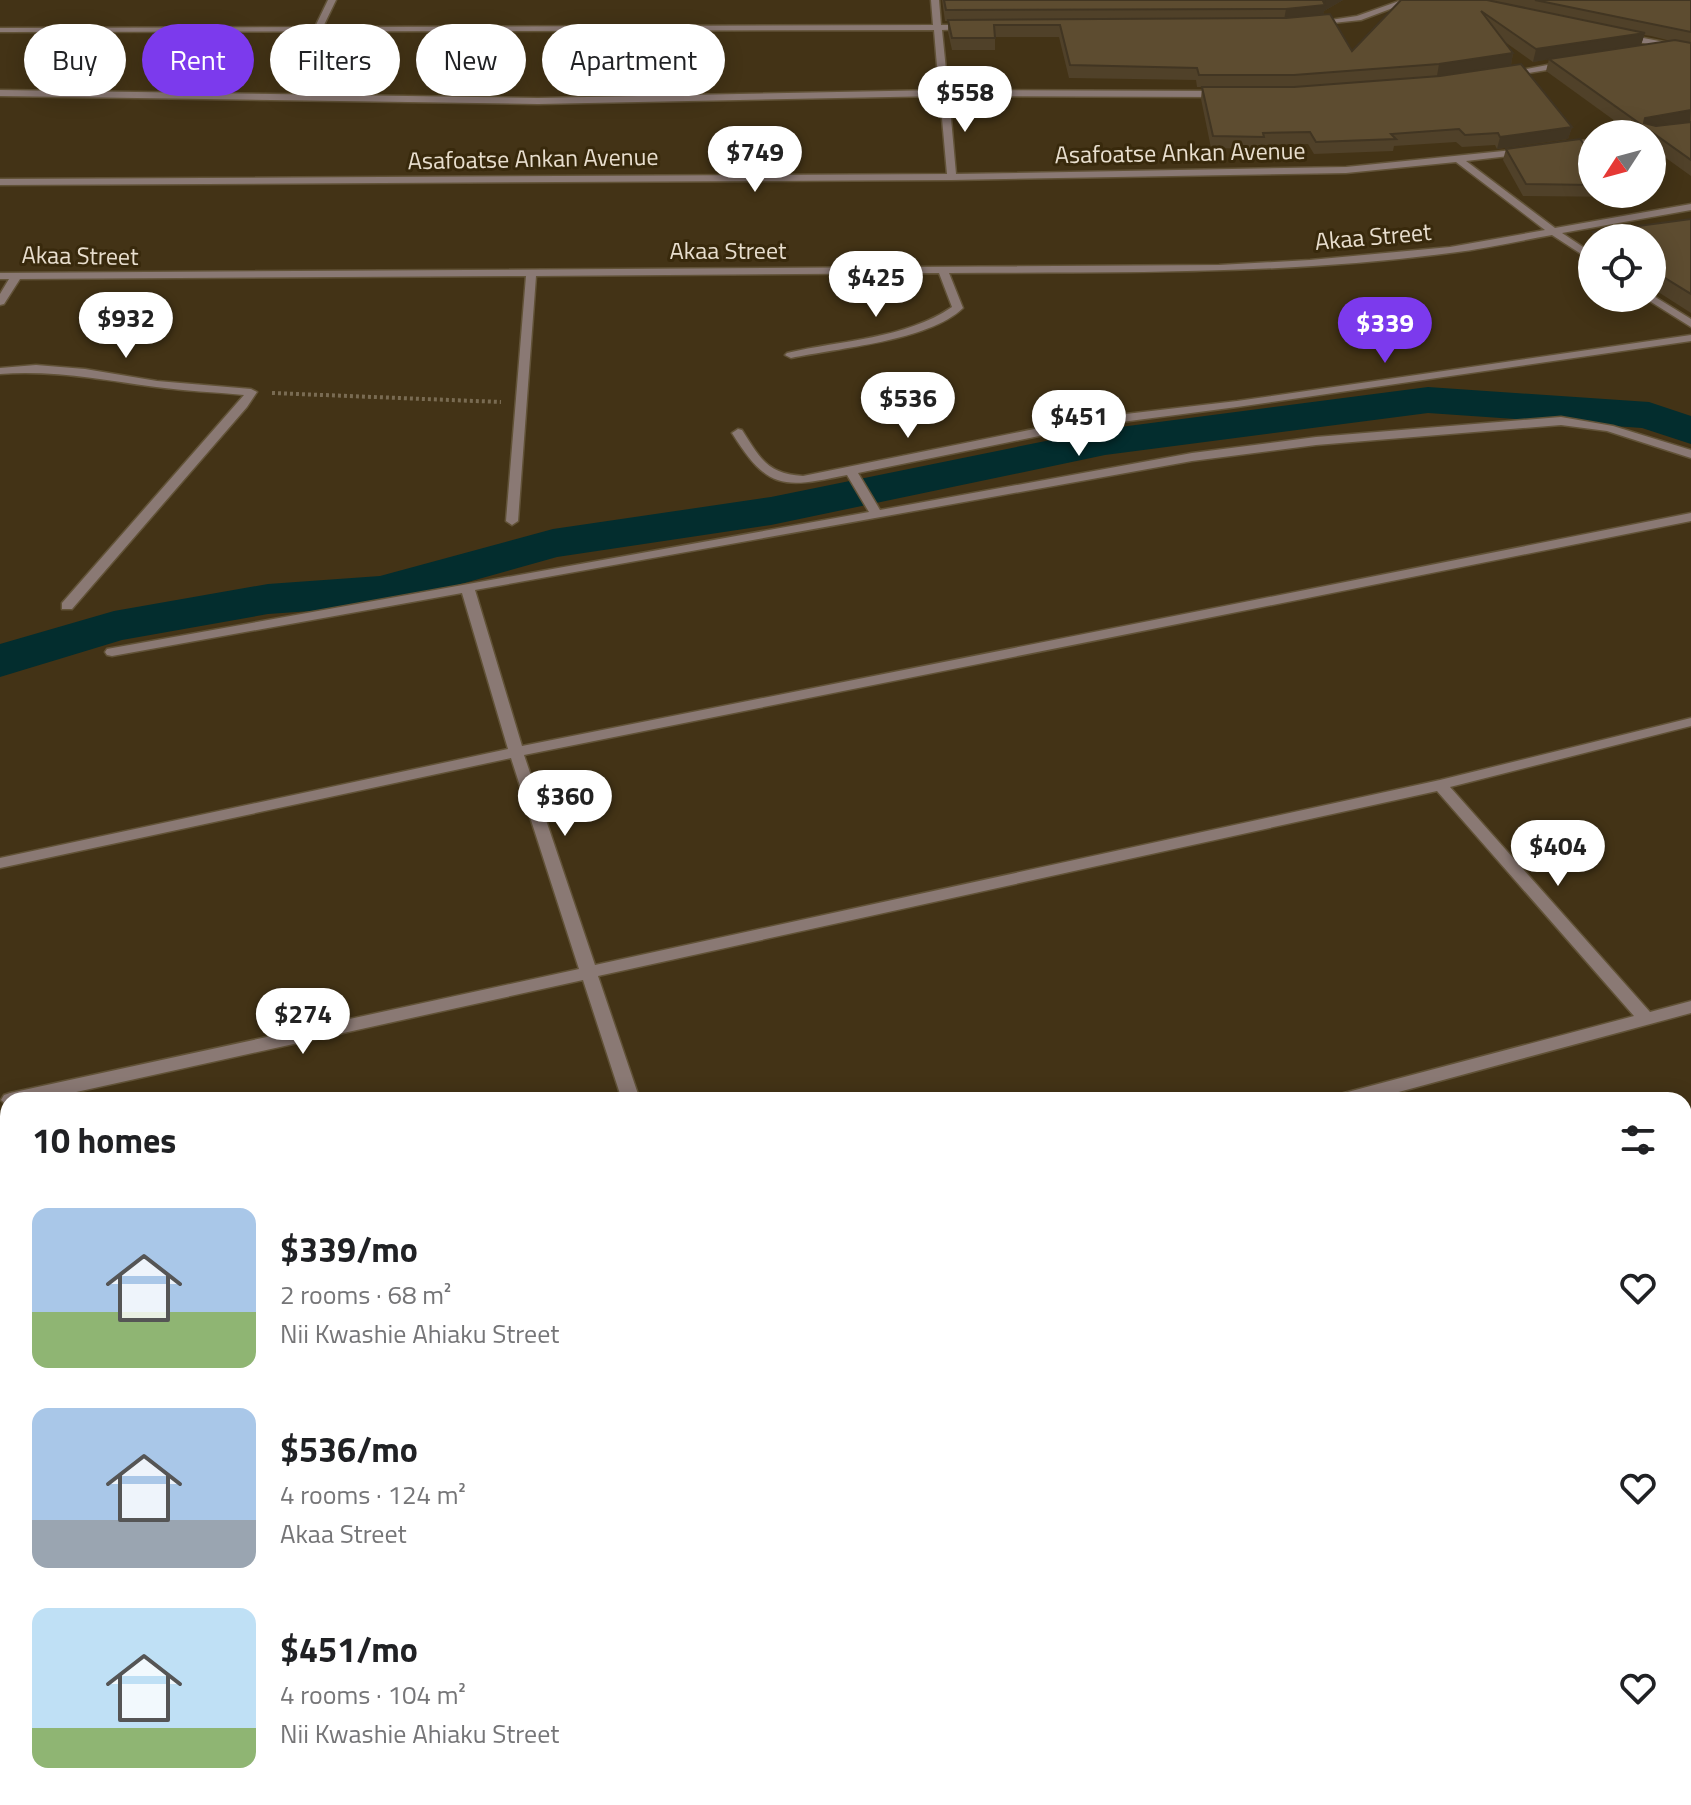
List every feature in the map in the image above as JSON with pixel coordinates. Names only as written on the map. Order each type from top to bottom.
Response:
[{"type":"street","points":[[320,24],[332,0]]},
{"type":"street","points":[[935,0],[952,177]]},
{"type":"street","points":[[1307,24],[1358,18],[1410,0]]},
{"type":"street","points":[[400,28],[984,27]]},
{"type":"street","points":[[0,30],[270,28]]},
{"type":"street","points":[[1610,33],[1691,50]]},
{"type":"street","points":[[1643,51],[1672,46]]},
{"type":"street","points":[[1487,76],[1585,61]]},
{"type":"street","points":[[0,93],[538,101],[944,93],[1238,94]]},
{"type":"street","points":[[1549,148],[1578,144]]},
{"type":"street","name":"Asafoatse Ankan Avenue","points":[[0,182],[952,177],[1346,170],[1534,150]]},
{"type":"street","points":[[1460,160],[1578,249]]},
{"type":"street","name":"Akaa Street","points":[[0,276],[1219,268],[1450,250],[1691,207]]},
{"type":"street","points":[[791,355],[916,328],[951,314],[958,308],[943,270]]},
{"type":"street","points":[[512,521],[531,273]]},
{"type":"street","points":[[0,302],[17,275]]},
{"type":"street","points":[[1666,307],[1691,324]]},
{"type":"street","points":[[738,433],[767,473],[784,480],[854,476],[1083,423],[1237,404],[1691,338]]},
{"type":"street","points":[[0,371],[36,368],[85,372],[157,384],[251,392],[243,405],[67,606]]},
{"type":"street","points":[[112,652],[873,508],[1192,457],[1316,441],[1527,422],[1586,423],[1691,454]]},
{"type":"street","points":[[854,476],[873,508]]},
{"type":"street","points":[[0,863],[516,752],[1691,517]]},
{"type":"street","points":[[467,587],[516,752],[628,1092]]},
{"type":"street","points":[[45,1092],[1440,785],[1691,722]]},
{"type":"street","points":[[1440,785],[1646,1018]]},
{"type":"street","points":[[1373,1092],[1691,1007]]},
{"type":"path","points":[[251,392],[520,402]]},
{"type":"building","points":[[944,0],[1325,0],[1325,5],[1286,9],[946,10]]},
{"type":"building","points":[[1401,0],[1487,0],[1645,33],[1536,49],[1481,11],[1513,53],[1439,64],[1294,75],[1199,75],[1197,68],[1070,65],[1060,25],[994,25],[995,38],[952,38],[948,20],[1286,18],[1330,14],[1352,51]]},
{"type":"building","points":[[1535,0],[1691,0],[1691,32]]},
{"type":"building","points":[[1675,40],[1691,43],[1691,110],[1635,120],[1549,59]]},
{"type":"building","points":[[1521,64],[1572,127],[1500,137],[1498,133],[1465,135],[1459,129],[1391,134],[1396,139],[1316,142],[1310,132],[1263,133],[1264,137],[1213,136],[1202,87],[1294,87],[1440,76]]},
{"type":"building","points":[[1691,122],[1691,160],[1666,142],[1666,125]]},
{"type":"building","points":[[1578,139],[1578,185],[1526,184],[1506,149]]},
{"type":"building","points":[[1691,219],[1691,294],[1666,279],[1666,224],[1653,224]]},
{"type":"waterway","points":[[0,661],[114,626],[268,599],[382,591],[553,543],[771,511],[1105,442],[1428,400],[1649,415],[1691,431]]}]
